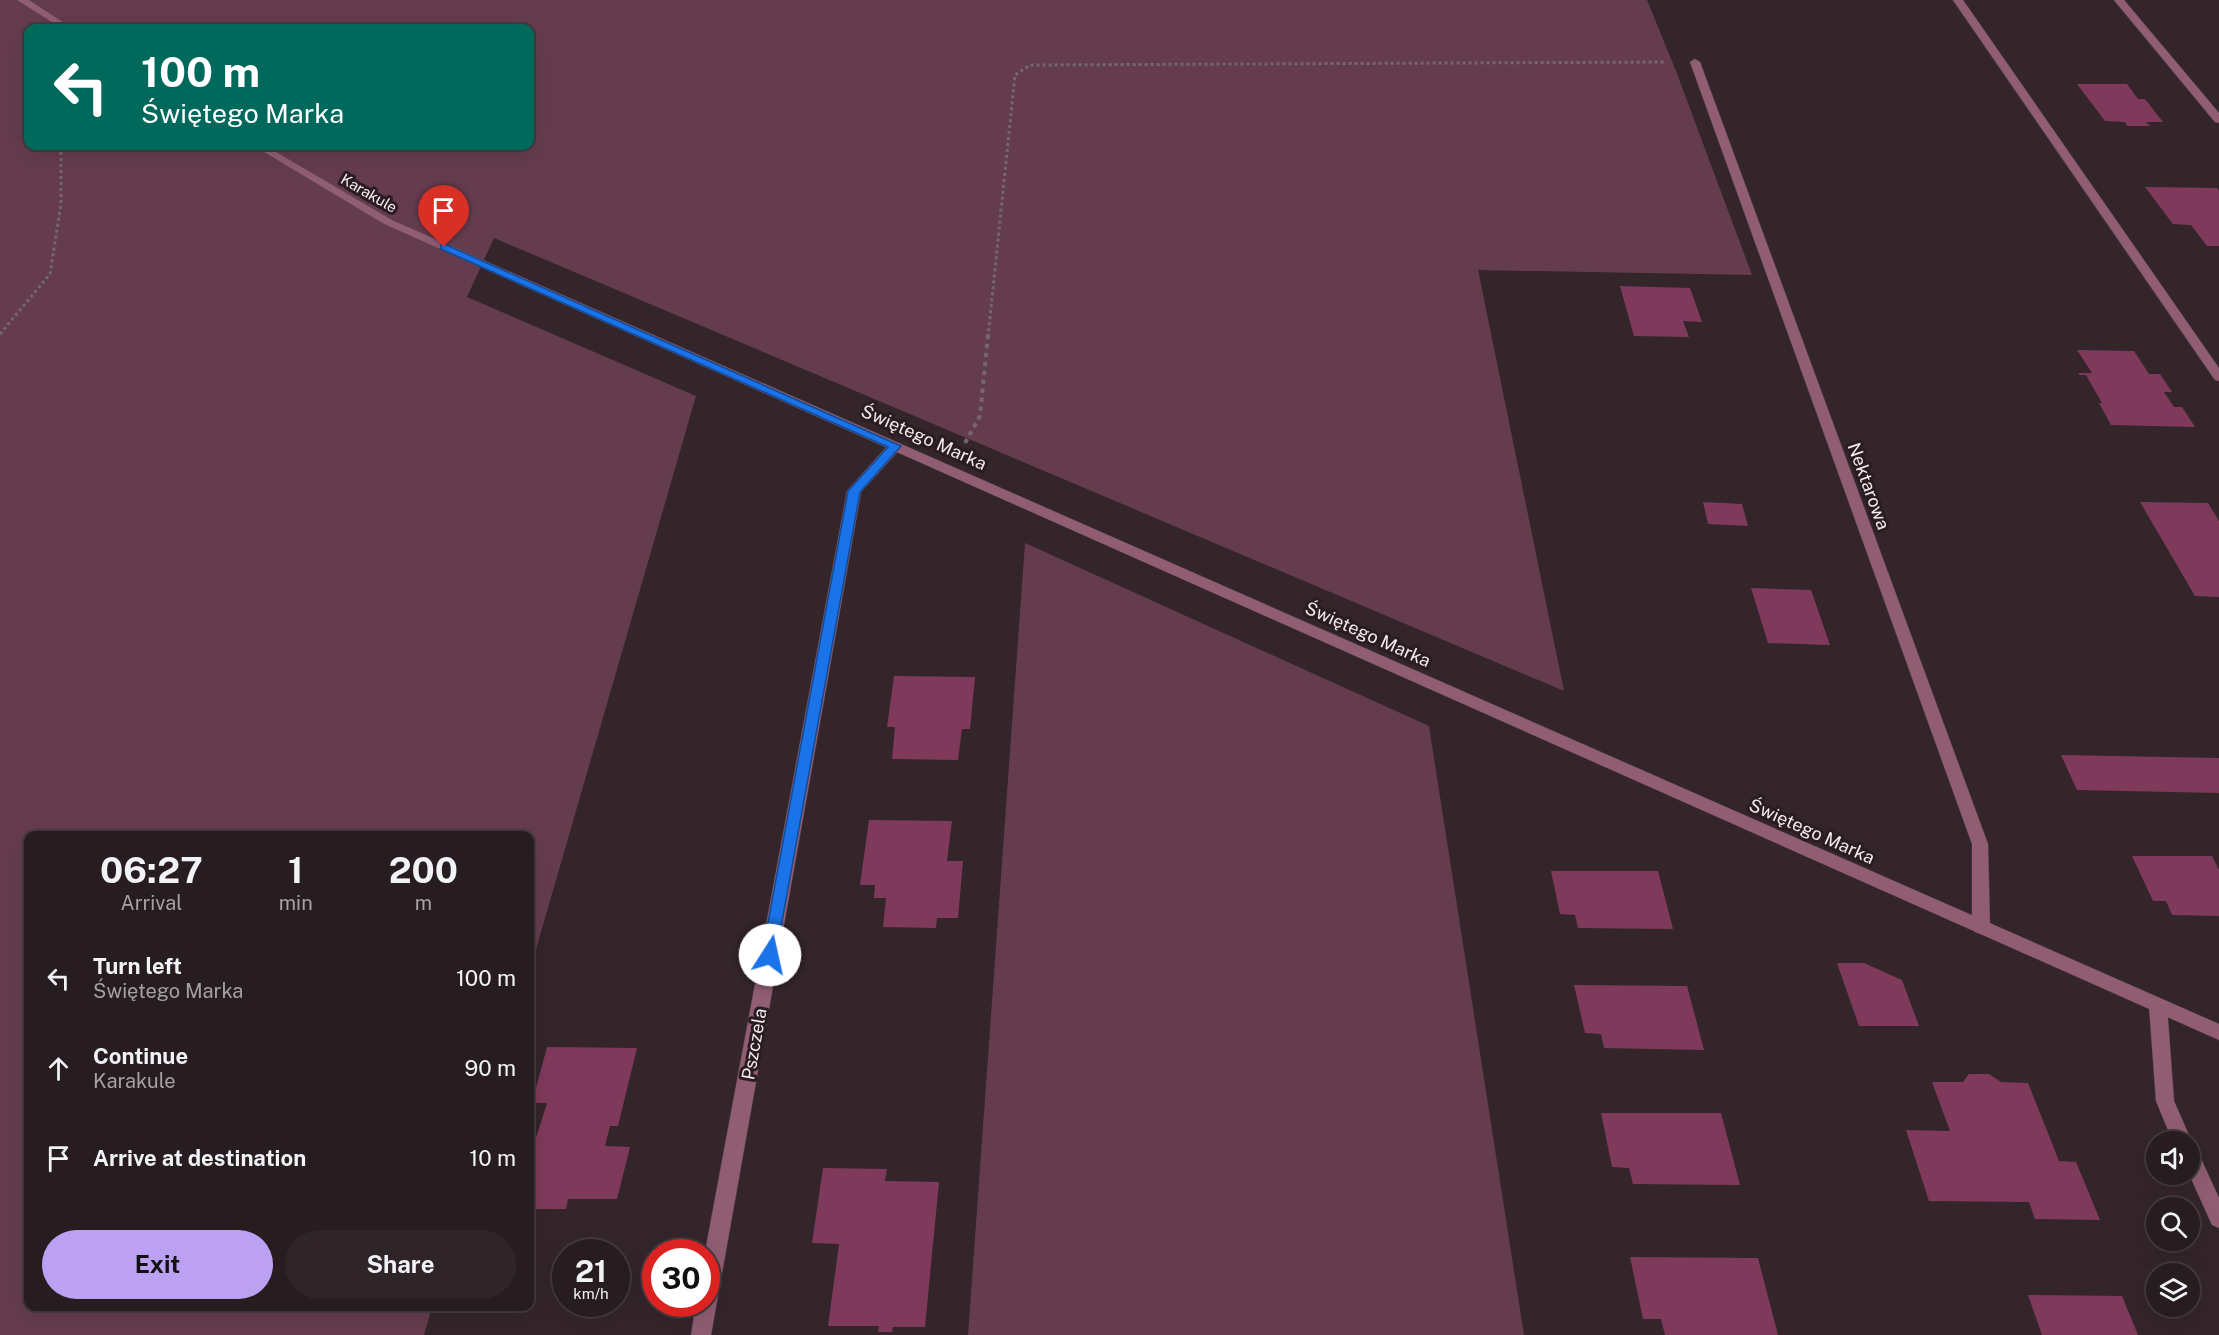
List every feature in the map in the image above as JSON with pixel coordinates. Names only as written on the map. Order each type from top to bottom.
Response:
[{"type":"street","points":[[22,0],[61,24]]},
{"type":"street","points":[[1958,0],[2219,377]]},
{"type":"street","points":[[2119,0],[2219,120]]},
{"type":"street","name":"Nektarowa","points":[[1695,62],[1980,843],[1981,927]]},
{"type":"street","name":"Karakule","points":[[266,150],[388,222],[501,272]]},
{"type":"street","name":"Świętego Marka","points":[[501,272],[2219,1032]]},
{"type":"street","name":"Pszczela","points":[[718,1239],[854,491],[895,446]]},
{"type":"street","points":[[2158,1006],[2164,1101],[2178,1131]]},
{"type":"street","points":[[2200,1178],[2219,1219]]},
{"type":"street","name":"Pszczela","points":[[701,1335],[704,1317]]},
{"type":"path","points":[[951,470],[980,416],[1015,75],[1030,65],[1695,62]]},
{"type":"path","points":[[0,334],[50,274],[61,204],[61,150]]},
{"type":"shaded area","points":[[0,0],[1647,0],[1752,275],[1478,270],[1564,691],[494,238],[467,297],[696,396],[534,956],[534,831],[24,831],[24,1311],[431,1311],[424,1335],[0,1335]]},
{"type":"shaded area","points":[[1025,543],[1429,726],[1524,1335],[968,1335]]},
{"type":"building","points":[[2077,84],[2127,84],[2138,99],[2145,99],[2163,122],[2146,122],[2150,126],[2127,126],[2125,122],[2105,121]]},
{"type":"building","points":[[2145,187],[2217,188],[2219,191],[2219,246],[2207,246],[2191,225],[2173,224]]},
{"type":"building","points":[[1620,286],[1690,288],[1702,322],[1683,321],[1689,337],[1634,336]]},
{"type":"building","points":[[2077,350],[2134,351],[2149,374],[2160,374],[2172,392],[2164,392],[2174,407],[2182,407],[2195,427],[2111,425],[2086,375],[2079,375],[2079,373],[2092,373]]},
{"type":"building","points":[[1703,502],[1742,504],[1748,526],[1708,524]]},
{"type":"building","points":[[2140,502],[2208,503],[2219,521],[2219,597],[2195,596]]},
{"type":"building","points":[[1751,588],[1811,590],[1830,645],[1768,643]]},
{"type":"building","points":[[894,676],[975,677],[970,729],[962,729],[958,760],[892,759],[895,727],[887,727]]},
{"type":"building","points":[[2061,755],[2219,758],[2219,793],[2077,790]]},
{"type":"building","points":[[869,820],[952,821],[947,861],[963,861],[958,918],[937,918],[936,928],[883,927],[886,898],[874,898],[875,885],[860,885]]},
{"type":"building","points":[[2132,856],[2212,856],[2219,870],[2219,916],[2172,915],[2166,901],[2153,901]]},
{"type":"building","points":[[1551,871],[1658,871],[1673,929],[1578,928],[1575,915],[1560,914]]},
{"type":"building","points":[[1837,963],[1864,963],[1902,980],[1919,1026],[1859,1026]]},
{"type":"building","points":[[1574,985],[1687,986],[1704,1050],[1604,1048],[1601,1034],[1585,1033]]},
{"type":"building","points":[[547,1047],[637,1048],[618,1126],[610,1126],[605,1146],[630,1147],[617,1199],[568,1199],[566,1209],[534,1209],[534,1144],[547,1103],[534,1103]]},
{"type":"building","points":[[1969,1074],[1989,1074],[2001,1082],[2028,1083],[2059,1161],[2076,1162],[2100,1220],[2035,1219],[2029,1202],[1929,1201],[1906,1130],[1950,1131],[1932,1082],[1963,1082]]},
{"type":"building","points":[[1601,1113],[1721,1113],[1740,1185],[1633,1184],[1629,1168],[1612,1167]]},
{"type":"building","points":[[823,1168],[887,1169],[885,1181],[939,1182],[925,1327],[893,1327],[892,1332],[878,1332],[879,1326],[828,1326],[839,1244],[812,1243]]},
{"type":"building","points":[[1630,1257],[1758,1258],[1778,1335],[1665,1335],[1661,1319],[1643,1319]]},
{"type":"building","points":[[2028,1295],[2122,1296],[2138,1335],[2042,1335]]},
{"type":"route","points":[[444,247],[895,446],[854,491],[770,955]]}]
